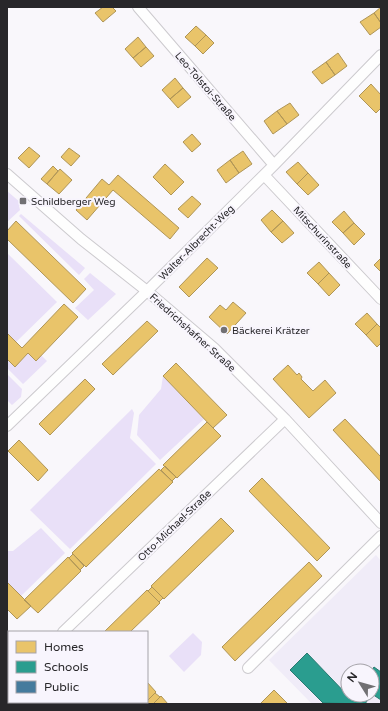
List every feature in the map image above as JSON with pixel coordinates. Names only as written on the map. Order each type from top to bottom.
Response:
[{"type":"street","name":"Leo-Tolstoi-Straße","points":[[138,7],[274,165]]},
{"type":"street","name":"Walter-Albrecht-Weg","points":[[7,426],[147,291],[264,175],[381,55]]},
{"type":"street","name":"Friedrichshafner Straße","points":[[7,174],[81,239],[147,291],[214,348],[285,419],[381,523]]},
{"type":"street","name":"Mitschurinstraße","points":[[264,175],[381,299]]},
{"type":"street","name":"Otto-Michael-Straße","points":[[64,631],[285,419]]},
{"type":"street","points":[[248,668],[381,536]]},
{"type":"shaded area","points":[[7,191],[21,203],[19,206],[20,210],[7,222]]},
{"type":"shaded area","points":[[21,214],[85,268],[79,275],[19,216]]},
{"type":"shaded area","points":[[7,253],[57,302],[16,342],[7,333]]},
{"type":"shaded area","points":[[90,273],[116,294],[88,320],[75,308],[94,290],[84,279]]},
{"type":"shaded area","points":[[28,353],[36,361],[41,355],[47,361],[23,384],[7,368],[7,360],[15,367]]},
{"type":"shaded area","points":[[7,374],[22,389],[21,397],[12,405],[7,400]]},
{"type":"shaded area","points":[[163,376],[204,419],[160,460],[137,435],[139,415],[161,389]]},
{"type":"shaded area","points":[[132,409],[134,413],[130,438],[156,464],[70,549],[30,510]]},
{"type":"shaded area","points":[[41,528],[65,553],[21,596],[7,582],[7,551],[13,551]]},
{"type":"shaded area","points":[[376,555],[381,561],[381,704],[312,704],[269,660]]},
{"type":"shaded area","points":[[193,633],[202,642],[201,655],[184,672],[169,656]]},
{"type":"building: Homes","points":[[103,7],[112,7],[116,11],[103,22],[95,13]]},
{"type":"building: Homes","points":[[381,7],[381,23],[374,13]]},
{"type":"building: Homes","points":[[374,13],[381,23],[381,27],[370,35],[360,22]]},
{"type":"building: Homes","points":[[196,26],[206,35],[195,46],[185,37]]},
{"type":"building: Homes","points":[[206,35],[214,43],[203,54],[195,46]]},
{"type":"building: Homes","points":[[138,37],[146,47],[133,58],[125,49]]},
{"type":"building: Homes","points":[[146,47],[154,56],[141,67],[133,58]]},
{"type":"building: Homes","points":[[338,53],[347,66],[335,75],[326,62]]},
{"type":"building: Homes","points":[[326,62],[335,75],[322,84],[312,72]]},
{"type":"building: Homes","points":[[175,78],[183,88],[170,99],[162,90]]},
{"type":"building: Homes","points":[[371,84],[381,95],[381,108],[376,113],[359,96]]},
{"type":"building: Homes","points":[[183,88],[191,97],[178,108],[170,99]]},
{"type":"building: Homes","points":[[290,103],[299,115],[287,124],[277,111]]},
{"type":"building: Homes","points":[[277,111],[287,124],[273,134],[264,121]]},
{"type":"building: Homes","points":[[192,134],[201,144],[192,152],[183,142]]},
{"type":"building: Homes","points":[[29,147],[40,156],[29,168],[18,158]]},
{"type":"building: Homes","points":[[69,148],[80,156],[71,166],[61,157]]},
{"type":"building: Homes","points":[[243,151],[252,164],[239,173],[230,160]]},
{"type":"building: Homes","points":[[230,160],[239,173],[226,183],[217,170]]},
{"type":"building: Homes","points":[[298,162],[308,173],[297,184],[286,172]]},
{"type":"building: Homes","points":[[165,164],[184,182],[171,195],[153,177]]},
{"type":"building: Homes","points":[[53,166],[58,171],[47,184],[41,179]]},
{"type":"building: Homes","points":[[60,169],[72,180],[59,194],[47,184]]},
{"type":"building: Homes","points":[[308,173],[319,185],[308,195],[297,184]]},
{"type":"building: Homes","points":[[118,175],[179,228],[170,239],[113,190],[87,220],[76,210],[102,179],[109,185]]},
{"type":"building: Homes","points":[[192,196],[201,204],[188,218],[178,209]]},
{"type":"building: Homes","points":[[272,210],[283,221],[271,232],[261,220]]},
{"type":"building: Homes","points":[[344,211],[354,223],[343,233],[332,222]]},
{"type":"building: Homes","points":[[16,221],[86,289],[73,303],[7,239],[7,231]]},
{"type":"building: Homes","points":[[283,221],[294,233],[282,243],[271,232]]},
{"type":"building: Homes","points":[[354,223],[365,234],[354,245],[343,233]]},
{"type":"building: Homes","points":[[207,258],[218,268],[189,297],[179,287]]},
{"type":"building: Homes","points":[[381,258],[381,272],[374,265]]},
{"type":"building: Homes","points":[[319,262],[329,273],[318,284],[307,273]]},
{"type":"building: Homes","points":[[329,273],[340,285],[329,296],[318,284]]},
{"type":"building: Homes","points":[[233,302],[246,313],[227,334],[209,317],[220,305],[226,310]]},
{"type":"building: Homes","points":[[64,304],[78,317],[36,361],[28,353],[15,367],[7,359],[7,333],[22,348]]},
{"type":"building: Homes","points":[[367,313],[377,324],[366,335],[355,324]]},
{"type":"building: Homes","points":[[147,321],[158,331],[113,375],[102,364]]},
{"type":"building: Homes","points":[[377,324],[381,328],[381,343],[377,347],[366,335]]},
{"type":"building: Homes","points":[[176,363],[227,415],[213,428],[163,376]]},
{"type":"building: Homes","points":[[288,365],[297,375],[299,373],[302,377],[301,379],[313,391],[325,380],[336,393],[309,418],[273,379]]},
{"type":"building: Homes","points":[[85,379],[95,389],[50,435],[39,424]]},
{"type":"building: Homes","points":[[345,419],[381,457],[381,482],[333,430]]},
{"type":"building: Homes","points":[[207,422],[221,436],[177,478],[163,465]]},
{"type":"building: Homes","points":[[19,440],[48,470],[38,481],[8,451]]},
{"type":"building: Homes","points":[[165,466],[176,477],[172,481],[161,470]]},
{"type":"building: Homes","points":[[159,469],[173,482],[86,567],[72,553]]},
{"type":"building: Homes","points":[[262,478],[330,548],[317,561],[249,491]]},
{"type":"building: Homes","points":[[221,518],[234,531],[164,599],[151,586]]},
{"type":"building: Homes","points":[[73,554],[84,566],[80,570],[69,558]]},
{"type":"building: Homes","points":[[68,557],[81,571],[38,613],[24,600]]},
{"type":"building: Homes","points":[[309,562],[322,576],[235,661],[222,647]]},
{"type":"building: Homes","points":[[7,582],[31,606],[17,619],[7,609]]},
{"type":"building: Homes","points":[[152,587],[163,598],[159,602],[148,591]]},
{"type":"building: Homes","points":[[147,590],[160,603],[131,631],[105,631]]},
{"type":"building: Homes","points":[[148,683],[156,692],[148,700]]},
{"type":"building: Homes","points":[[274,690],[288,704],[261,703]]},
{"type":"building: Homes","points":[[155,693],[160,697],[153,704],[144,704],[148,703],[148,700]]},
{"type":"building: Homes","points":[[161,696],[168,704],[153,704]]},
{"type":"building: Schools","points":[[307,653],[340,687],[340,703],[366,703],[365,704],[323,703],[290,670]]},
{"type":"building: Schools","points":[[380,671],[381,672],[381,700],[380,699]]},
{"type":"building: Public","points":[[7,655],[8,703],[46,703],[7,704]]},
{"type":"place","name":"Schildberger Weg","points":[[23,201]]},
{"type":"place","name":"Bäckerei Krätzer","points":[[224,330]]}]
